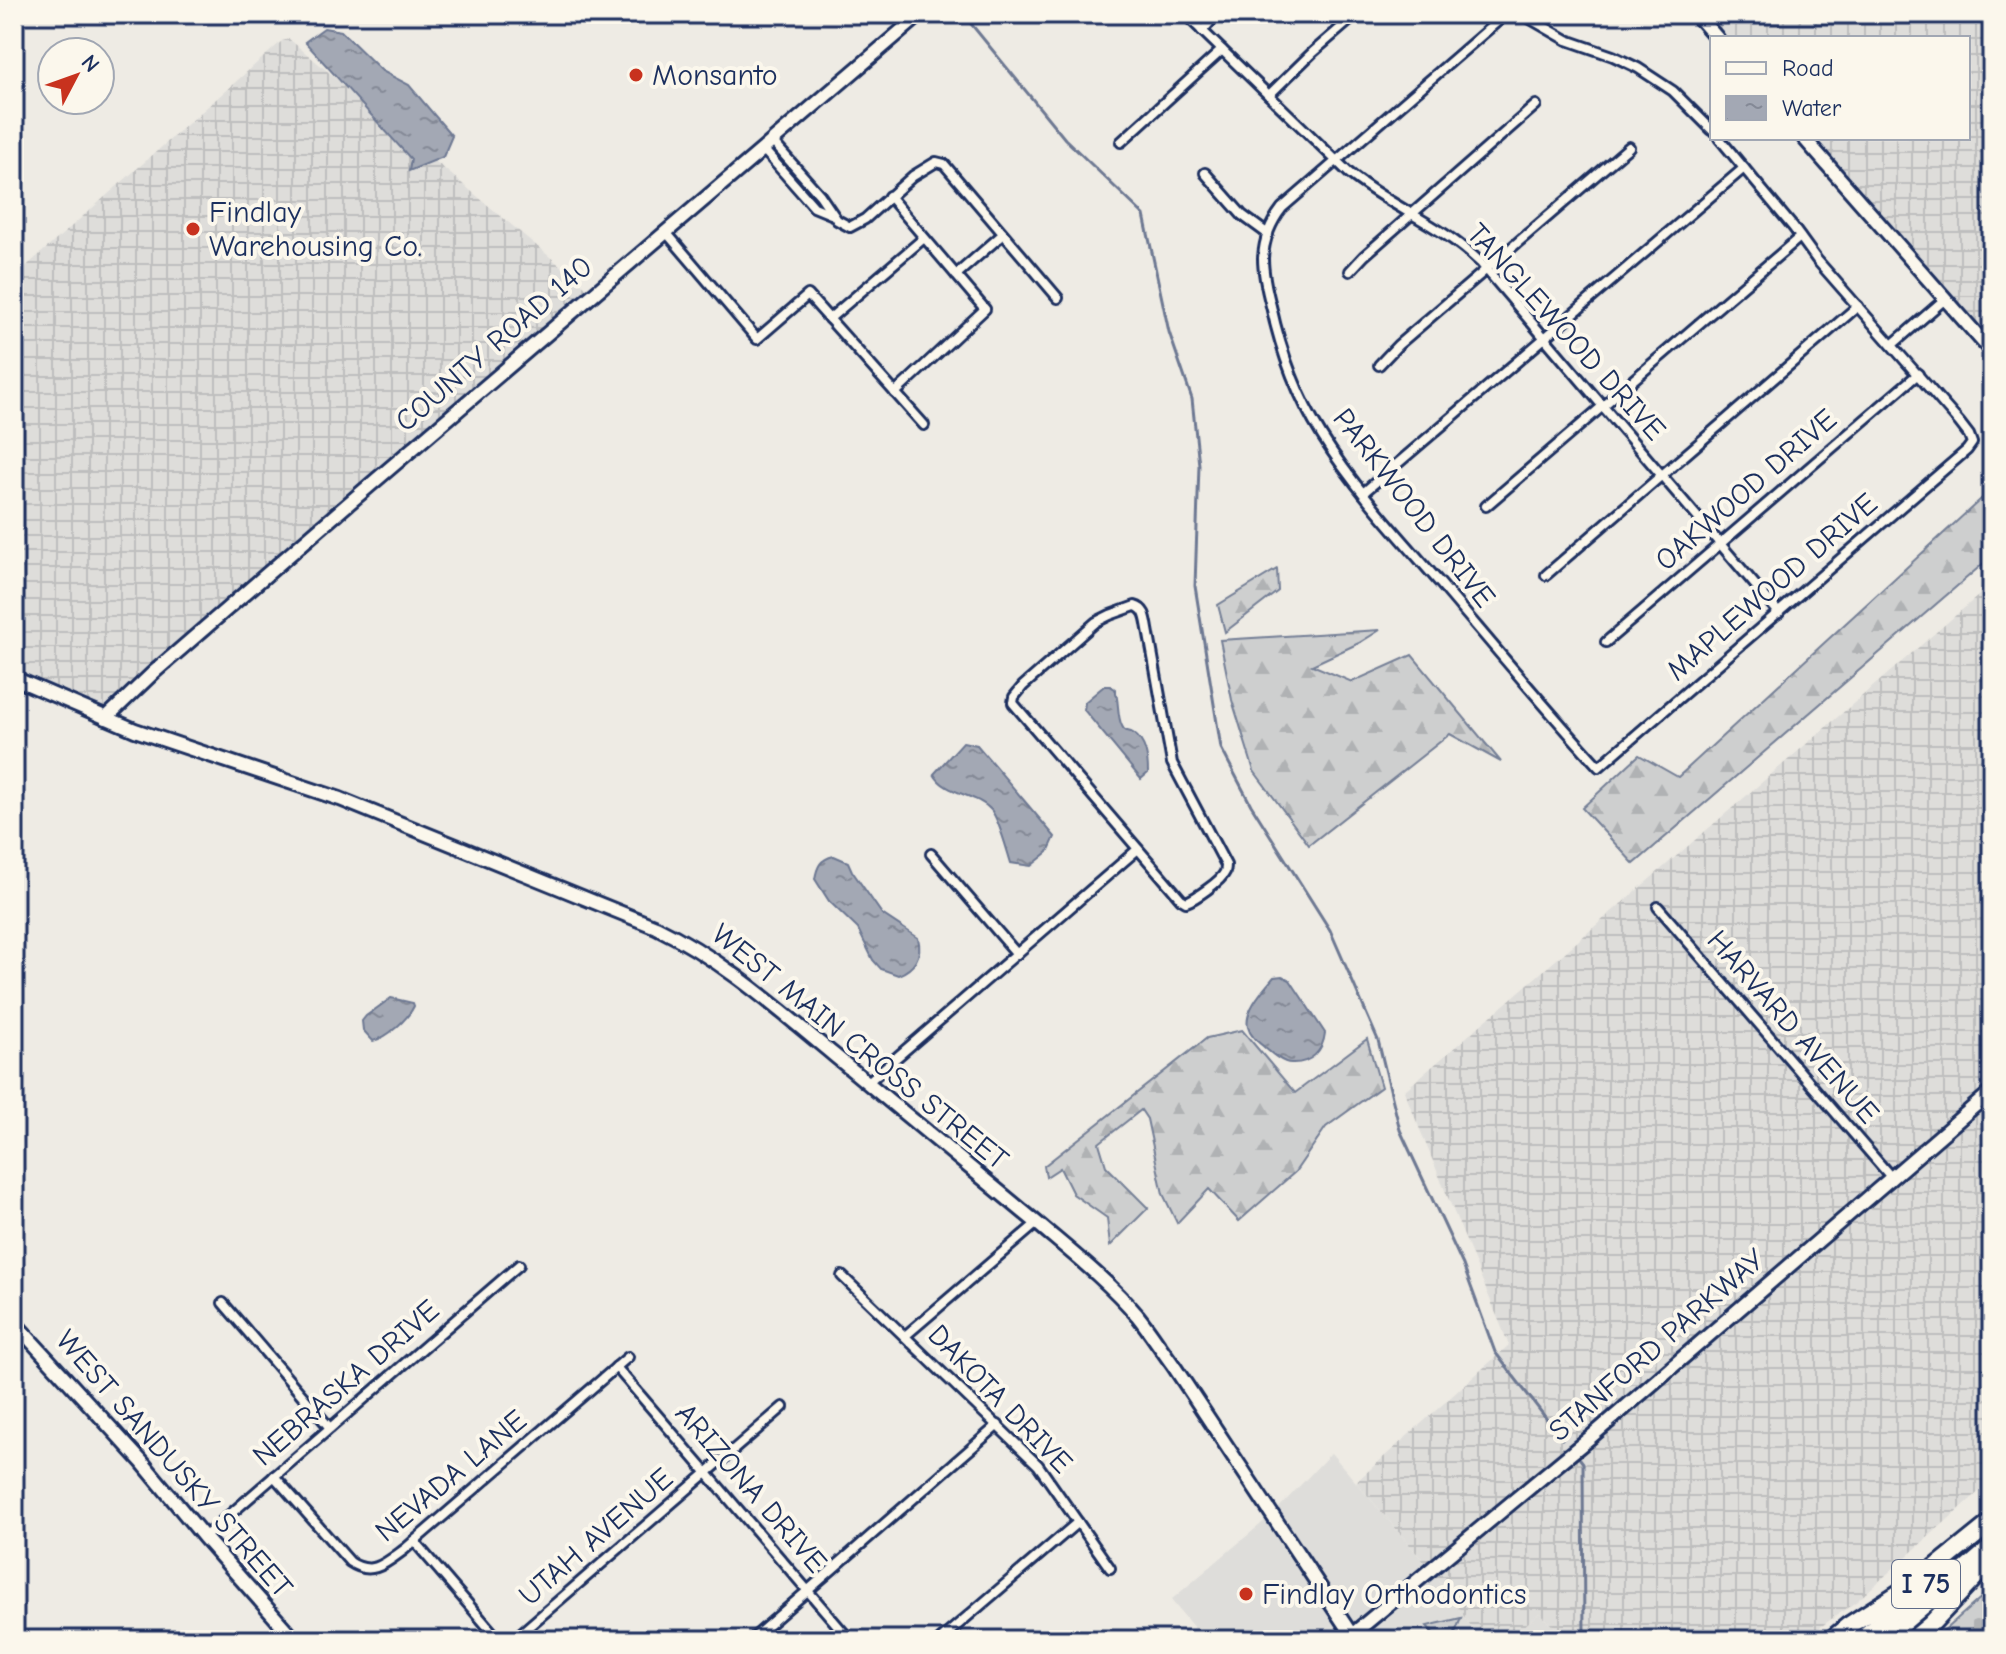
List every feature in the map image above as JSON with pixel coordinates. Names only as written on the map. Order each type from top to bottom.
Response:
[{"type":"highway","points":[[1831,1640],[1924,1577],[1992,1525]]},
{"type":"highway","name":"I 75","points":[[1860,1640],[1992,1525]]},
{"type":"highway","name":"I 75","points":[[1883,1640],[1992,1547]]},
{"type":"highway","points":[[1912,1640],[1992,1559]]},
{"type":"street","name":"COUNTY ROAD 140","points":[[106,718],[176,653],[921,14]]},
{"type":"street","name":"TANGLEWOOD DRIVE","points":[[1185,14],[1336,160],[1377,194],[1454,239],[1486,270],[1779,613]]},
{"type":"street","points":[[1202,31],[1217,14]]},
{"type":"street","points":[[1269,95],[1357,14]]},
{"type":"street","name":"PARKWOOD DRIVE","points":[[1506,14],[1282,208],[1268,234],[1263,259],[1264,273],[1286,361],[1322,436],[1363,493],[1599,767]]},
{"type":"street","points":[[1522,14],[1567,40],[1638,68],[1684,100],[1710,128]]},
{"type":"street","points":[[1696,14],[1715,36]]},
{"type":"street","points":[[1121,142],[1222,50]]},
{"type":"street","points":[[1350,271],[1536,105]]},
{"type":"street","points":[[1721,140],[1918,374]]},
{"type":"street","points":[[1806,140],[1992,352]]},
{"type":"street","points":[[768,145],[814,207],[832,214],[850,227],[865,219],[913,176],[941,162],[1058,298]]},
{"type":"street","points":[[1379,365],[1398,345],[1629,147]]},
{"type":"street","points":[[1363,493],[1744,168]]},
{"type":"street","points":[[1205,173],[1242,215],[1268,234]]},
{"type":"street","points":[[889,196],[985,309],[895,393]]},
{"type":"street","points":[[665,231],[757,339],[808,295],[924,425]]},
{"type":"street","points":[[956,275],[1003,234]]},
{"type":"street","points":[[1486,506],[1800,237]]},
{"type":"street","points":[[829,319],[924,238]]},
{"type":"street","points":[[1892,345],[1945,299]]},
{"type":"street","points":[[1546,575],[1858,306]]},
{"type":"street","name":"MAPLEWOOD DRIVE","points":[[1599,767],[1967,450],[1972,440],[1918,374]]},
{"type":"street","name":"OAKWOOD DRIVE","points":[[1606,642],[1918,374]]},
{"type":"street","points":[[1135,606],[1144,612],[1172,763],[1226,870],[1194,900],[1186,902],[1138,849],[1013,703],[1023,686],[1096,622],[1135,606]]},
{"type":"street","name":"WEST MAIN CROSS STREET","points":[[14,678],[106,718],[340,799],[656,927],[716,961],[782,1012],[1107,1284],[1149,1331],[1351,1638]]},
{"type":"street","points":[[867,1083],[1138,849]]},
{"type":"street","points":[[931,854],[1017,954]]},
{"type":"street","name":"HARVARD AVENUE","points":[[1658,907],[1891,1177]]},
{"type":"street","name":"STANFORD PARKWAY","points":[[1351,1638],[1592,1436],[1992,1091]]},
{"type":"street","points":[[905,1336],[1037,1223]]},
{"type":"street","name":"NEBRASKA DRIVE","points":[[204,1537],[519,1265]]},
{"type":"street","name":"DAKOTA DRIVE","points":[[842,1276],[1038,1465],[1110,1568]]},
{"type":"street","points":[[223,1303],[330,1428]]},
{"type":"street","name":"WEST SANDUSKY STREET","points":[[14,1322],[142,1462],[295,1640]]},
{"type":"street","name":"NEVADA LANE","points":[[274,1476],[350,1562],[360,1568],[381,1566],[628,1357]]},
{"type":"street","name":"ARIZONA DRIVE","points":[[616,1367],[850,1640]]},
{"type":"street","name":"UTAH AVENUE","points":[[513,1640],[783,1407]]},
{"type":"street","points":[[751,1640],[998,1425]]},
{"type":"street","points":[[940,1640],[1078,1522]]},
{"type":"street","points":[[414,1541],[499,1640]]},
{"type":"shaded area","points":[[1695,14],[1992,14],[1992,355],[1805,140],[1970,140],[1970,36],[1714,36]]},
{"type":"shaded area","points":[[289,39],[593,293],[106,718],[14,678],[14,277],[282,41]]},
{"type":"shaded area","points":[[1992,584],[1992,1480],[1857,1601],[1802,1640],[1570,1640],[1539,1613],[1509,1640],[1481,1640],[1431,1570],[1356,1482],[1509,1345],[1404,1091]]},
{"type":"shaded area","points":[[1331,1453],[1431,1570],[1481,1640],[1204,1640],[1171,1600],[1274,1513]]},
{"type":"shaded area","points":[[1539,1613],[1570,1640],[1509,1640]]},
{"type":"green space","points":[[1992,489],[1992,556],[1634,864],[1582,808],[1639,755],[1678,777]]},
{"type":"green space","points":[[1277,569],[1278,591],[1225,632],[1218,605]]},
{"type":"green space","points":[[1380,630],[1312,665],[1352,682],[1412,655],[1501,762],[1450,734],[1309,845],[1254,771],[1232,700],[1220,640]]},
{"type":"green space","points":[[1242,1030],[1295,1093],[1367,1039],[1381,1087],[1326,1127],[1295,1172],[1239,1221],[1209,1189],[1177,1223],[1163,1194],[1147,1119],[1141,1110],[1099,1143],[1106,1166],[1148,1208],[1110,1246],[1107,1218],[1073,1194],[1060,1168],[1046,1177],[1044,1166],[1207,1038]]},
{"type":"green space","points":[[1992,1588],[1992,1640],[1933,1640]]},
{"type":"green space","points":[[1461,1618],[1452,1640],[1439,1640],[1427,1626]]},
{"type":"water","points":[[324,28],[341,31],[382,71],[409,85],[452,136],[443,157],[409,171],[411,159],[305,42]]},
{"type":"water","points":[[1104,686],[1115,689],[1122,726],[1137,737],[1147,756],[1148,773],[1141,779],[1084,710],[1085,702]]},
{"type":"water","points":[[963,742],[977,745],[1055,837],[1048,852],[1031,866],[1011,863],[994,814],[985,804],[945,786],[934,774]]},
{"type":"water","points":[[834,856],[848,862],[882,914],[918,938],[918,956],[904,972],[898,975],[881,969],[873,960],[858,929],[829,901],[815,879],[820,864]]},
{"type":"water","points":[[1282,976],[1290,980],[1325,1033],[1315,1055],[1298,1063],[1288,1063],[1277,1057],[1254,1038],[1248,1027],[1249,1014],[1256,1000],[1274,977]]},
{"type":"water","points":[[391,998],[413,1003],[414,1006],[396,1027],[373,1041],[363,1030],[362,1021]]},
{"type":"waterway","points":[[963,14],[1065,139],[1144,215],[1169,332],[1192,399],[1199,465],[1195,586],[1221,748],[1251,805],[1330,930],[1378,1040],[1400,1130],[1463,1265],[1495,1352],[1562,1439]]},
{"type":"waterway","points":[[1580,1459],[1583,1463],[1584,1640]]},
{"type":"place","name":"Monsanto","points":[[636,75]]},
{"type":"place","name":"Findlay Warehousing Co.","points":[[193,229]]},
{"type":"place","name":"Findlay Orthodontics","points":[[1246,1594]]}]
